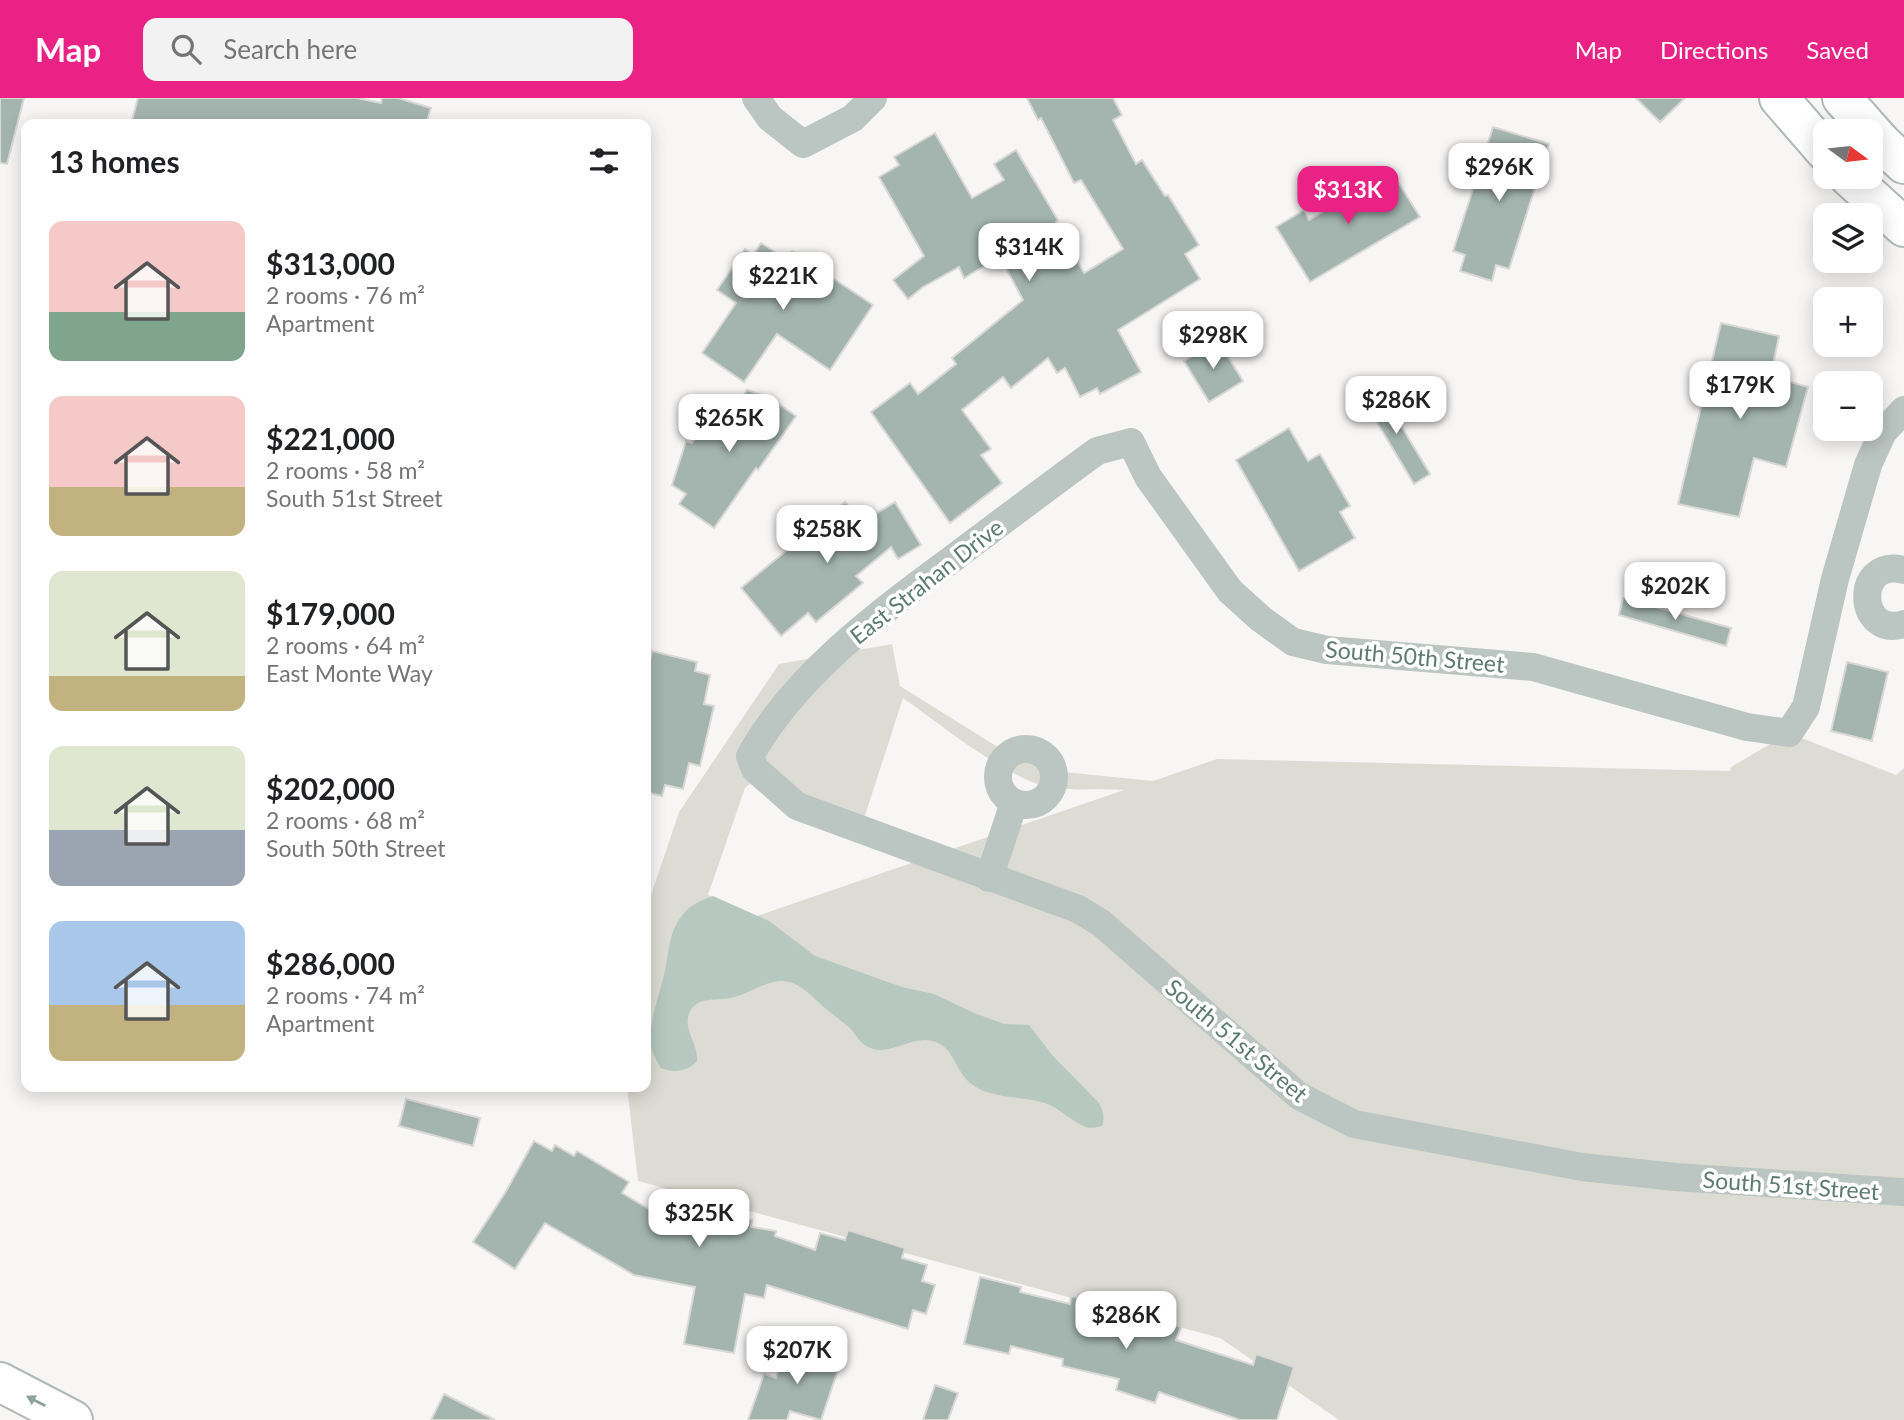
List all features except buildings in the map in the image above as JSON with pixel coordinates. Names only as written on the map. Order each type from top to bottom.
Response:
[{"type":"main road","points":[[1779,98],[1813,137]]},
{"type":"main road","points":[[1842,98],[1904,164]]},
{"type":"main road","points":[[1862,189],[1904,228]]},
{"type":"main road","points":[[0,1382],[73,1420]]},
{"type":"street","points":[[755,98],[770,118],[803,144],[853,118],[873,98]]},
{"type":"street","points":[[1867,588],[1835,579],[1868,465],[1883,432],[1904,411]]},
{"type":"street","name":"South 50th Street","points":[[1131,442],[1148,477],[1230,592],[1293,642],[1327,650],[1533,667],[1747,727],[1788,733],[1806,707],[1835,579]]},
{"type":"street","name":"East Strahan Drive","points":[[750,756],[764,730],[828,659],[882,611],[1097,451],[1131,442]]},
{"type":"street","points":[[1904,570],[1884,570],[1867,588],[1868,607],[1872,615],[1888,625],[1904,624]]},
{"type":"street","name":"South 51st Street","points":[[750,756],[755,769],[797,806],[1078,909],[1101,923],[1299,1096],[1354,1124],[1582,1167],[1675,1177],[1904,1192]]},
{"type":"street","points":[[989,878],[1014,803]]},
{"type":"shaded area","points":[[892,644],[900,686],[1009,754],[1054,771],[1153,781],[1217,759],[1730,771],[1731,767],[1789,733],[1896,775],[1904,768],[1904,1420],[1339,1420],[1220,1338],[638,1181],[628,1092],[651,1092],[651,895],[679,812],[779,664]],"holes":[[[903,698],[998,764],[1037,784],[1063,789],[1124,790],[757,916],[708,895],[745,788],[761,774],[860,831]]]},
{"type":"shaded area","points":[[713,896],[769,921],[815,956],[902,987],[934,994],[1004,1024],[1029,1025],[1053,1056],[1099,1103],[1103,1114],[1102,1126],[1086,1127],[1045,1103],[977,1088],[969,1082],[952,1056],[940,1044],[921,1040],[885,1050],[868,1047],[805,990],[781,981],[725,999],[699,1003],[688,1016],[697,1061],[680,1071],[661,1068],[651,1044],[653,1016],[676,924],[688,909]]}]
